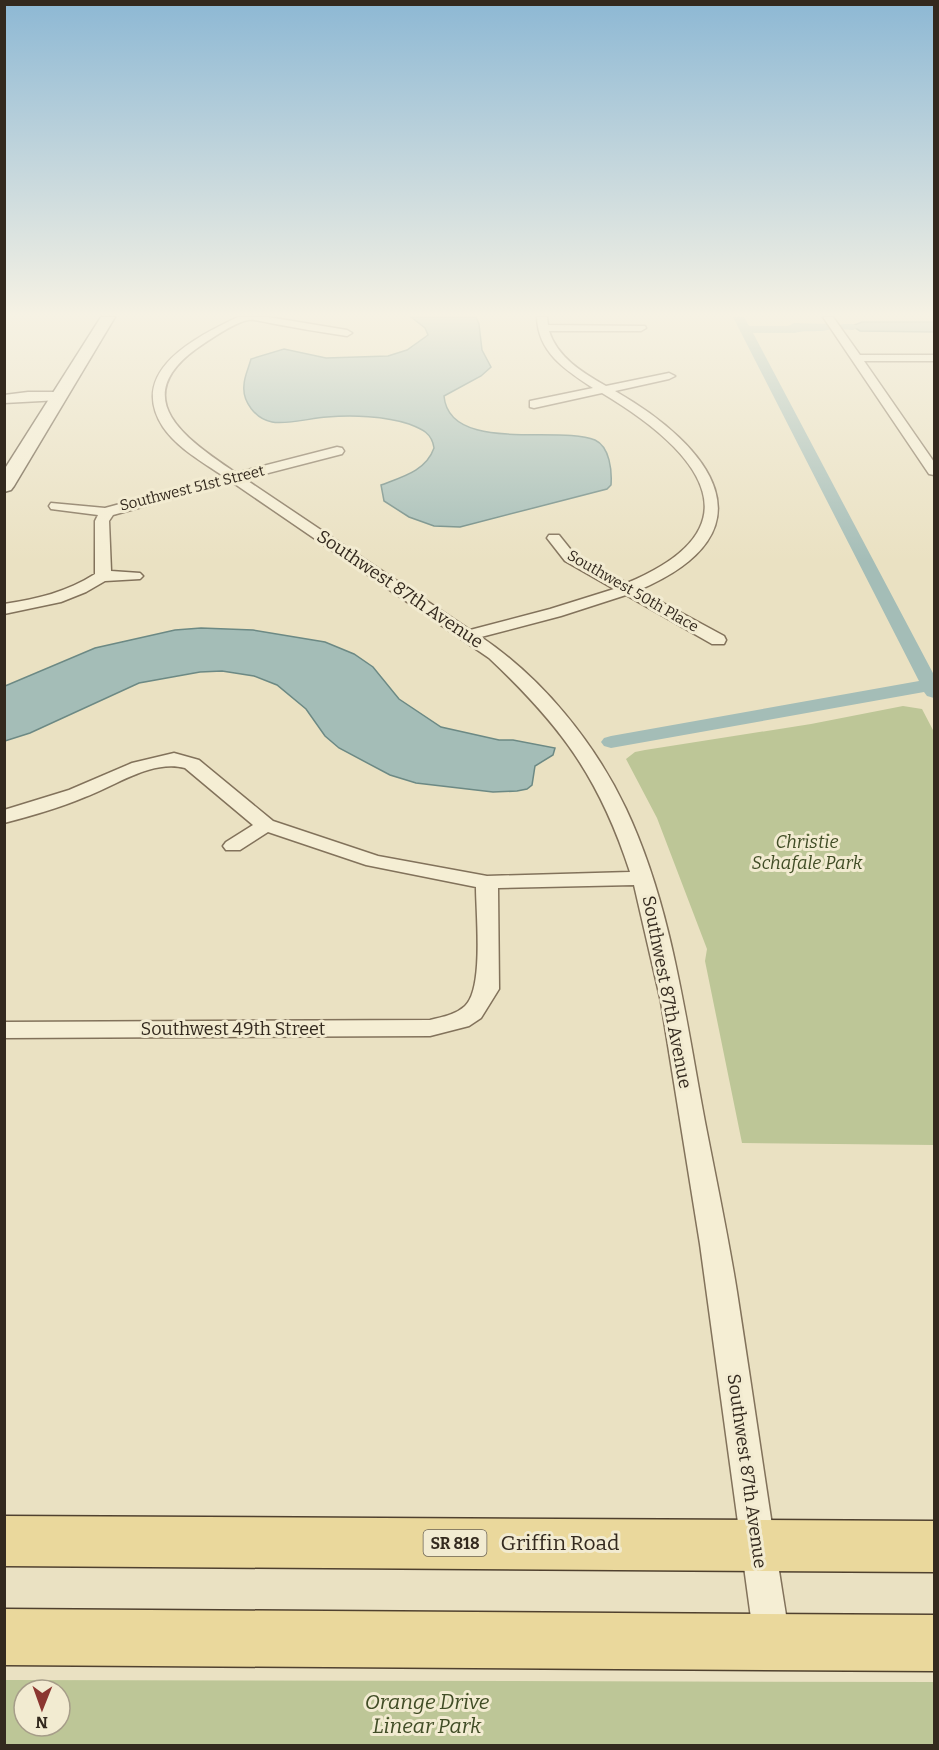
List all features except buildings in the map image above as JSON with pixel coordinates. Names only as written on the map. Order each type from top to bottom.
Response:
[{"type":"main road","points":[[24,416],[31,399]]},
{"type":"main road","points":[[4,486],[58,399]]},
{"type":"main road","name":"Griffin Road","points":[[4,1540],[934,1547]]},
{"type":"main road","points":[[4,1637],[772,1640],[934,1643]]},
{"type":"street","name":"Southwest 87th Avenue","points":[[159,399],[159,408],[171,430],[192,449],[495,654],[519,676],[567,729],[592,764],[616,808],[654,912],[672,999],[726,1315],[756,1545],[772,1640]]},
{"type":"street","points":[[534,404],[559,399]]},
{"type":"street","points":[[470,635],[581,604],[655,577],[680,563],[705,537],[713,514],[709,491],[704,480],[680,444],[645,414],[620,399]]},
{"type":"street","points":[[885,399],[934,471]]},
{"type":"street","name":"Southwest 51st Street","points":[[102,576],[104,571],[102,521],[107,512],[127,504],[337,451]]},
{"type":"street","points":[[56,506],[107,512]]},
{"type":"street","name":"Southwest 50th Place","points":[[555,538],[570,558],[718,640]]},
{"type":"street","points":[[5,609],[50,600],[102,576],[135,576]]},
{"type":"street","points":[[4,817],[76,794],[138,767],[174,759],[192,764],[266,825],[373,861],[487,882],[562,882],[643,878]]},
{"type":"street","points":[[232,846],[266,825]]},
{"type":"street","name":"Southwest 49th Street","points":[[4,1030],[412,1028],[438,1026],[461,1020],[473,1012],[487,989],[487,882]]},
{"type":"green space","name":"Christie Schafale Park","points":[[903,706],[922,709],[934,732],[934,1145],[742,1143],[705,961],[707,949],[657,818],[626,759],[635,752],[645,750],[811,724]]},
{"type":"green space","name":"Orange Drive Linear Park","points":[[5,1680],[12,1680],[12,1738],[72,1738],[72,1680],[934,1682],[934,1745],[5,1745]]},
{"type":"water","points":[[245,399],[445,399],[450,414],[465,425],[484,431],[578,436],[595,440],[600,443],[607,454],[611,485],[607,489],[460,527],[434,526],[409,517],[384,501],[381,485],[419,468],[430,456],[434,448],[433,443],[429,435],[422,430],[400,421],[368,417],[337,416],[284,423],[272,422],[261,417],[251,409]]},
{"type":"water","points":[[201,628],[253,630],[325,642],[354,654],[373,667],[399,699],[441,727],[499,740],[513,740],[555,748],[553,755],[535,766],[532,785],[527,789],[493,792],[416,783],[390,775],[339,748],[325,736],[306,709],[277,685],[254,676],[222,671],[200,672],[139,683],[30,733],[5,741],[5,686],[95,648],[175,630]]},
{"type":"waterway","points":[[781,399],[930,685]]},
{"type":"waterway","points":[[611,742],[930,685]]},
{"type":"waterway","points":[[930,685],[934,692]]}]
